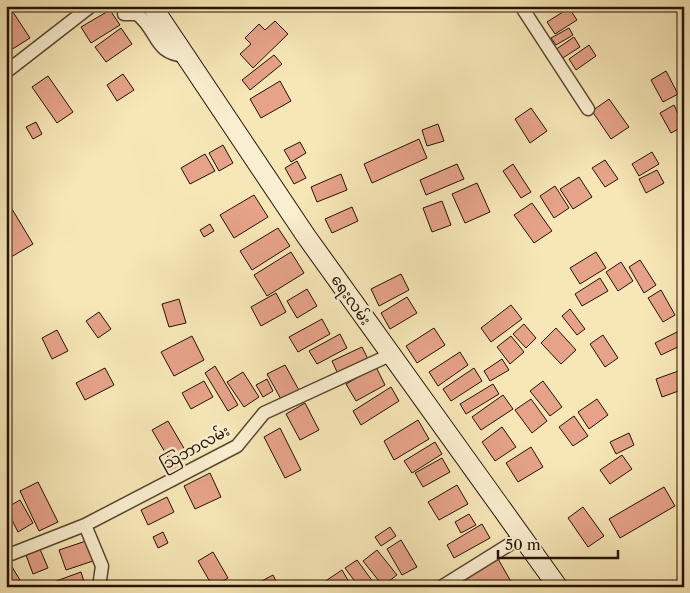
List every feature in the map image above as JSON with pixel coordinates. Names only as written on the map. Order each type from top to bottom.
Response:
[{"type":"street","points":[[6,72],[92,6]]},
{"type":"street","name":"ရေးလမ်း","points":[[152,6],[306,236],[558,587]]},
{"type":"street","points":[[521,6],[588,108]]},
{"type":"street","points":[[124,14],[137,14],[144,19],[162,48],[171,55],[186,56]]},
{"type":"street","name":"သြဘာလမ်း","points":[[6,556],[85,525],[238,446],[264,413],[390,355]]},
{"type":"street","points":[[85,525],[102,566],[99,587]]},
{"type":"street","points":[[441,587],[523,536]]},
{"type":"building","points":[[6,6],[9,6],[30,38],[6,53]]},
{"type":"building","points":[[569,8],[577,20],[555,34],[547,22]]},
{"type":"building","points":[[110,10],[120,25],[91,43],[81,27]]},
{"type":"building","points":[[275,21],[288,34],[253,68],[240,54],[251,44],[245,38],[259,24],[265,30]]},
{"type":"building","points":[[121,28],[132,44],[106,62],[95,47]]},
{"type":"building","points":[[569,28],[573,35],[556,45],[551,38]]},
{"type":"building","points":[[574,37],[580,47],[558,61],[552,52]]},
{"type":"building","points":[[589,45],[596,56],[576,70],[569,59]]},
{"type":"building","points":[[274,55],[282,64],[250,90],[242,80]]},
{"type":"building","points":[[666,71],[678,94],[663,102],[651,80]]},
{"type":"building","points":[[123,74],[134,90],[117,101],[107,85]]},
{"type":"building","points":[[48,76],[73,112],[57,123],[32,87]]},
{"type":"building","points":[[280,81],[291,101],[261,118],[250,99]]},
{"type":"building","points":[[609,99],[629,127],[611,139],[592,111]]},
{"type":"building","points":[[674,105],[684,126],[671,133],[660,113]]},
{"type":"building","points":[[531,108],[547,131],[530,143],[515,119]]},
{"type":"building","points":[[36,122],[42,134],[33,139],[26,127]]},
{"type":"building","points":[[438,124],[444,141],[427,146],[422,130]]},
{"type":"building","points":[[419,139],[427,158],[372,183],[364,164]]},
{"type":"building","points":[[300,142],[306,153],[291,162],[284,150]]},
{"type":"building","points":[[223,145],[233,163],[219,171],[209,153]]},
{"type":"building","points":[[652,152],[659,164],[639,176],[632,164]]},
{"type":"building","points":[[205,154],[215,171],[190,184],[181,168]]},
{"type":"building","points":[[605,160],[618,179],[605,187],[592,168]]},
{"type":"building","points":[[297,161],[306,178],[294,184],[285,168]]},
{"type":"building","points":[[457,164],[464,179],[426,195],[420,180]]},
{"type":"building","points":[[513,164],[531,192],[521,198],[503,171]]},
{"type":"building","points":[[657,170],[664,183],[646,193],[639,179]]},
{"type":"building","points":[[341,174],[347,190],[317,202],[311,187]]},
{"type":"building","points":[[579,177],[592,197],[573,209],[560,189]]},
{"type":"building","points":[[477,183],[490,212],[465,223],[452,194]]},
{"type":"building","points":[[555,186],[569,208],[554,218],[540,196]]},
{"type":"building","points":[[254,195],[268,217],[234,238],[220,215]]},
{"type":"building","points":[[6,199],[33,244],[6,260]]},
{"type":"building","points":[[442,201],[451,225],[432,232],[423,208]]},
{"type":"building","points":[[532,203],[552,231],[534,243],[514,215]]},
{"type":"building","points":[[352,207],[358,221],[332,233],[325,219]]},
{"type":"building","points":[[210,224],[214,231],[204,237],[200,230]]},
{"type":"building","points":[[278,228],[290,246],[252,270],[240,251]]},
{"type":"building","points":[[291,252],[304,273],[267,296],[254,275]]},
{"type":"building","points":[[596,252],[606,268],[580,284],[570,268]]},
{"type":"building","points":[[640,260],[656,285],[644,293],[629,267]]},
{"type":"building","points":[[621,262],[633,281],[618,291],[606,272]]},
{"type":"building","points":[[401,274],[409,290],[379,306],[371,289]]},
{"type":"building","points":[[600,278],[608,291],[582,306],[575,294]]},
{"type":"building","points":[[307,289],[317,306],[297,318],[287,301]]},
{"type":"building","points":[[661,290],[675,315],[663,322],[648,298]]},
{"type":"building","points":[[276,293],[286,312],[261,326],[251,307]]},
{"type":"building","points":[[407,297],[417,313],[390,329],[381,313]]},
{"type":"building","points":[[179,299],[186,323],[169,327],[162,304]]},
{"type":"building","points":[[511,305],[522,319],[491,342],[481,328]]},
{"type":"building","points":[[570,309],[585,329],[577,335],[562,316]]},
{"type":"building","points":[[99,312],[111,329],[98,338],[86,321]]},
{"type":"building","points":[[322,319],[330,334],[298,352],[289,337]]},
{"type":"building","points":[[524,324],[536,338],[526,348],[513,334]]},
{"type":"building","points":[[434,328],[445,345],[417,363],[406,346]]},
{"type":"building","points":[[556,328],[576,350],[561,364],[541,343]]},
{"type":"building","points":[[57,330],[68,351],[52,359],[42,338]]},
{"type":"building","points":[[679,331],[684,344],[661,355],[655,343]]},
{"type":"building","points":[[340,334],[347,348],[317,364],[309,351]]},
{"type":"building","points":[[603,335],[618,358],[605,367],[590,344]]},
{"type":"building","points":[[192,336],[204,360],[174,376],[161,352]]},
{"type":"building","points":[[511,336],[524,352],[510,364],[497,347]]},
{"type":"building","points":[[362,347],[368,359],[338,374],[332,361]]},
{"type":"building","points":[[460,352],[468,365],[438,386],[429,372]]},
{"type":"building","points":[[502,359],[509,370],[490,381],[484,371]]},
{"type":"building","points":[[285,365],[300,392],[282,401],[267,374]]},
{"type":"building","points":[[215,366],[238,405],[228,411],[205,373]]},
{"type":"building","points":[[376,367],[385,385],[356,401],[346,384]]},
{"type":"building","points":[[105,368],[114,385],[85,400],[76,383]]},
{"type":"building","points":[[474,368],[482,381],[451,401],[443,389]]},
{"type":"building","points":[[684,369],[684,389],[662,397],[656,379]]},
{"type":"building","points":[[243,372],[259,397],[244,407],[227,382]]},
{"type":"building","points":[[267,379],[273,391],[263,397],[256,385]]},
{"type":"building","points":[[204,381],[213,397],[191,409],[182,393]]},
{"type":"building","points":[[543,381],[562,407],[550,416],[530,391]]},
{"type":"building","points":[[493,384],[499,394],[466,414],[460,404]]},
{"type":"building","points":[[391,387],[399,401],[361,425],[353,411]]},
{"type":"building","points":[[503,395],[513,409],[481,430],[472,417]]},
{"type":"building","points":[[531,399],[547,421],[532,433],[515,410]]},
{"type":"building","points":[[597,399],[608,415],[589,429],[578,412]]},
{"type":"building","points":[[305,403],[319,430],[300,440],[286,414]]},
{"type":"building","points":[[574,416],[588,436],[573,446],[559,427]]},
{"type":"building","points":[[418,420],[429,439],[394,460],[384,441]]},
{"type":"building","points":[[168,421],[185,450],[169,459],[152,430]]},
{"type":"building","points":[[502,427],[516,447],[495,461],[482,442]]},
{"type":"building","points":[[280,428],[301,470],[285,478],[264,437]]},
{"type":"building","points":[[629,433],[634,445],[616,454],[610,442]]},
{"type":"building","points":[[435,442],[442,454],[412,473],[404,461]]},
{"type":"building","points":[[531,447],[543,467],[518,482],[506,463]]},
{"type":"building","points":[[622,455],[632,469],[610,484],[600,470]]},
{"type":"building","points":[[180,457],[191,476],[175,486],[164,467]]},
{"type":"building","points":[[442,458],[450,472],[423,487],[415,473]]},
{"type":"building","points":[[210,473],[221,497],[195,509],[184,486]]},
{"type":"building","points":[[38,482],[58,522],[39,531],[20,491]]},
{"type":"building","points":[[457,485],[468,504],[439,520],[428,502]]},
{"type":"building","points":[[664,487],[675,506],[620,538],[609,519]]},
{"type":"building","points":[[167,497],[174,512],[148,525],[141,510]]},
{"type":"building","points":[[20,500],[33,523],[18,532],[6,508]]},
{"type":"building","points":[[583,507],[604,536],[588,547],[568,518]]},
{"type":"building","points":[[469,514],[476,525],[461,533],[455,522]]},
{"type":"building","points":[[482,524],[490,538],[454,558],[447,545]]},
{"type":"building","points":[[390,527],[396,536],[381,546],[375,537]]},
{"type":"building","points":[[163,532],[168,543],[158,548],[153,537]]},
{"type":"building","points":[[401,540],[417,567],[402,575],[387,549]]},
{"type":"building","points":[[86,541],[93,561],[66,570],[59,550]]},
{"type":"building","points":[[40,549],[48,568],[33,574],[26,555]]},
{"type":"building","points":[[377,550],[397,575],[383,586],[363,561]]},
{"type":"building","points":[[213,552],[228,578],[213,587],[198,561]]},
{"type":"building","points":[[497,557],[514,587],[445,587]]},
{"type":"building","points":[[357,560],[376,586],[359,587],[345,568]]},
{"type":"building","points":[[9,562],[20,580],[6,587],[6,564]]},
{"type":"building","points":[[342,570],[352,587],[327,587],[324,582]]},
{"type":"building","points":[[81,572],[85,585],[49,587],[48,584]]},
{"type":"building","points":[[273,575],[279,587],[260,587],[258,583]]},
{"type":"building","points":[[684,578],[684,587],[661,587]]}]
